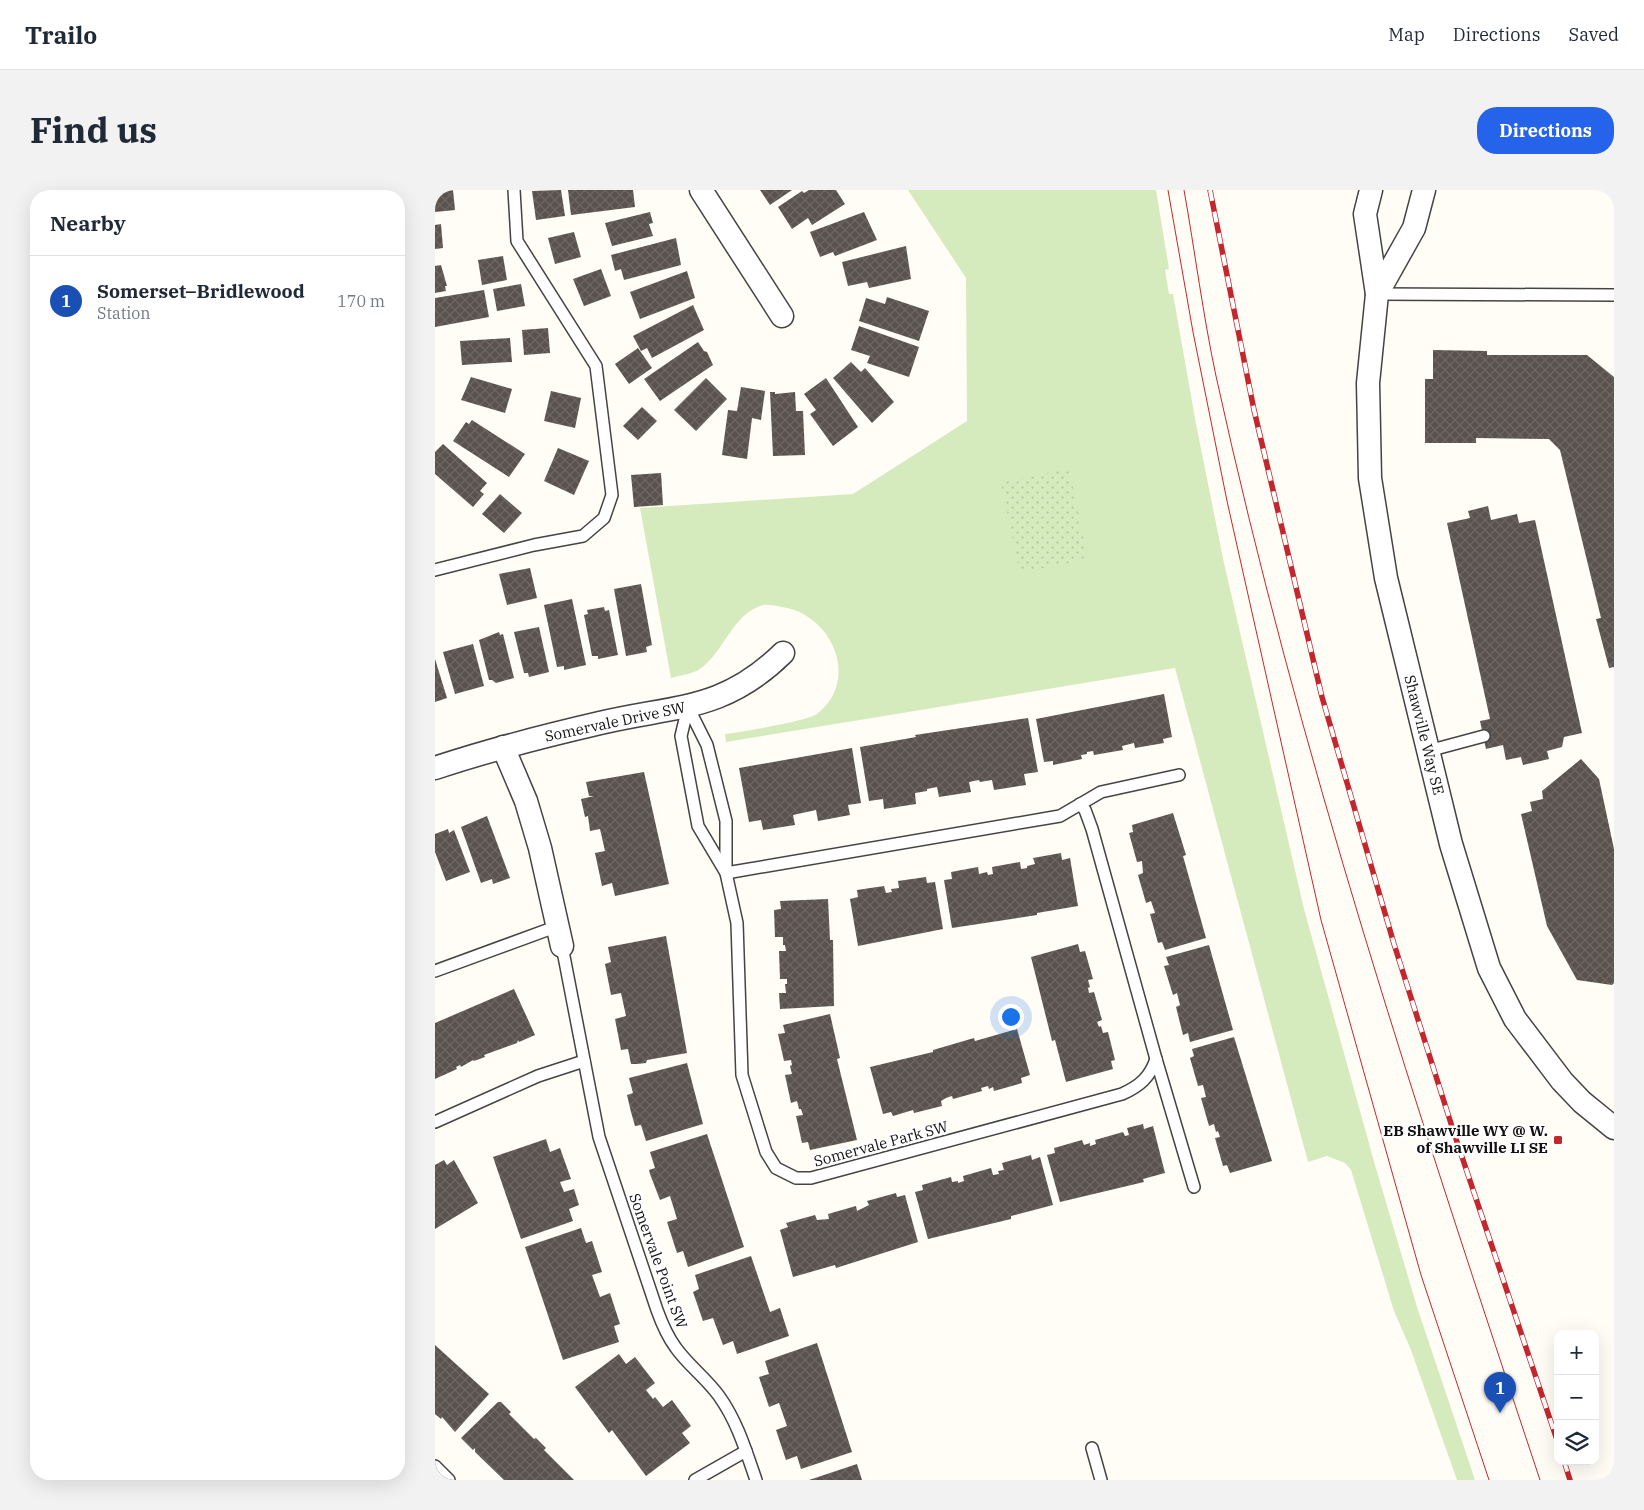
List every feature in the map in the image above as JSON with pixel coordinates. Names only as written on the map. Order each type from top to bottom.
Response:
[{"type":"street","points":[[701,190],[782,316]]},
{"type":"street","name":"Shawville Way SE","points":[[1371,190],[1365,214],[1377,294],[1368,383],[1370,478],[1386,578],[1428,751],[1467,900],[1489,968],[1500,992],[1532,1044],[1562,1081],[1582,1102],[1614,1128]]},
{"type":"street","name":"Shawville Way SE","points":[[1377,294],[1414,228],[1424,190]]},
{"type":"street","name":"Somervale Drive SW","points":[[435,768],[503,747],[649,712],[688,707],[712,700],[756,678],[783,653]]},
{"type":"street","points":[[503,747],[531,820],[548,878],[560,936]]},
{"type":"lane","points":[[435,570],[534,545],[583,536],[604,518],[612,495],[596,366],[517,240],[514,190]]},
{"type":"lane","points":[[1377,294],[1614,295]]},
{"type":"lane","name":"Somervale Park SW","points":[[688,707],[681,736],[697,826],[726,873]]},
{"type":"lane","name":"Somervale Park SW","points":[[688,707],[707,745],[726,821],[726,873],[737,922],[742,1075],[766,1152],[777,1168],[796,1178],[811,1178],[1122,1094],[1144,1081],[1151,1072],[1156,1059]]},
{"type":"lane","points":[[1428,751],[1484,736]]},
{"type":"lane","points":[[726,873],[1060,816],[1101,792],[1179,775]]},
{"type":"lane","points":[[1080,804],[1085,810],[1092,829],[1194,1187]]},
{"type":"lane","points":[[435,971],[560,936]]},
{"type":"lane","name":"Somervale Point SW","points":[[560,936],[599,1138],[637,1254],[665,1332],[677,1349],[719,1395],[737,1428],[755,1480]]},
{"type":"lane","points":[[435,1122],[538,1076],[584,1061]]},
{"type":"lane","points":[[1092,1448],[1101,1480]]},
{"type":"lane","points":[[695,1480],[746,1451]]},
{"type":"lane","points":[[435,1466],[449,1480]]},
{"type":"green space","points":[[908,190],[1156,190],[1169,269],[1165,270],[1169,294],[1173,294],[1196,424],[1224,563],[1304,909],[1375,1165],[1417,1307],[1475,1480],[1457,1480],[1411,1350],[1394,1311],[1351,1170],[1345,1163],[1327,1156],[1308,1162],[1175,668],[726,742],[725,734],[788,723],[817,714],[830,700],[837,684],[838,667],[835,650],[827,635],[815,622],[800,612],[772,605],[763,605],[752,610],[736,624],[716,653],[700,669],[671,678],[640,508],[853,494],[967,421],[966,278]]},
{"type":"green space","points":[[1069,468],[1088,559],[1020,573],[1001,483]]},
{"type":"building","points":[[435,190],[453,190],[455,210],[435,212]]},
{"type":"building","points":[[561,190],[565,216],[536,220],[532,191]]},
{"type":"building","points":[[568,190],[633,190],[635,207],[571,215]]},
{"type":"building","points":[[760,190],[792,190],[770,205]]},
{"type":"building","points":[[809,190],[836,190],[845,204],[812,225],[808,218],[792,229],[778,207],[802,191],[804,193]]},
{"type":"building","points":[[650,212],[653,223],[649,224],[653,236],[612,246],[605,223]]},
{"type":"building","points":[[864,212],[877,240],[835,256],[833,252],[820,257],[810,232]]},
{"type":"building","points":[[441,224],[443,248],[435,249],[435,225]]},
{"type":"building","points":[[574,232],[581,257],[555,264],[548,238]]},
{"type":"building","points":[[676,238],[681,265],[624,280],[621,269],[615,271],[611,255]]},
{"type":"building","points":[[906,246],[911,279],[869,288],[867,282],[848,286],[842,262]]},
{"type":"building","points":[[503,256],[507,280],[482,285],[478,260]]},
{"type":"building","points":[[441,265],[447,286],[445,286],[446,291],[435,293],[435,266]]},
{"type":"building","points":[[601,269],[611,296],[584,306],[573,279]]},
{"type":"building","points":[[687,271],[695,298],[640,319],[630,292]]},
{"type":"building","points":[[521,284],[525,306],[497,311],[493,289]]},
{"type":"building","points":[[484,290],[489,317],[435,327],[435,298]]},
{"type":"building","points":[[887,297],[929,311],[919,341],[859,321],[866,298],[885,304]]},
{"type":"building","points":[[693,305],[704,330],[652,358],[647,348],[641,351],[633,336]]},
{"type":"building","points":[[859,326],[919,347],[909,377],[867,363],[870,356],[851,350]]},
{"type":"building","points":[[548,328],[550,353],[524,355],[522,330]]},
{"type":"building","points":[[510,338],[512,362],[462,365],[460,341]]},
{"type":"building","points":[[698,342],[704,351],[707,352],[713,365],[660,401],[644,379]]},
{"type":"building","points":[[638,348],[652,368],[629,384],[615,364]]},
{"type":"building","points":[[1433,350],[1487,351],[1487,355],[1587,355],[1614,377],[1614,667],[1609,668],[1596,619],[1601,618],[1560,450],[1549,439],[1476,438],[1476,443],[1425,443],[1425,379],[1433,379]]},
{"type":"building","points":[[851,362],[861,372],[865,368],[894,402],[872,423],[833,378]]},
{"type":"building","points":[[471,377],[512,389],[505,413],[461,400]]},
{"type":"building","points":[[706,378],[727,399],[696,431],[674,410]]},
{"type":"building","points":[[826,378],[858,427],[833,446],[810,414],[816,410],[804,394]]},
{"type":"building","points":[[741,387],[765,391],[761,420],[752,418],[747,459],[722,455],[728,410],[737,411]]},
{"type":"building","points":[[551,391],[581,398],[575,428],[544,421]]},
{"type":"building","points":[[770,392],[775,392],[775,394],[795,392],[796,411],[803,411],[805,455],[773,456]]},
{"type":"building","points":[[642,407],[657,421],[638,440],[623,426]]},
{"type":"building","points":[[472,420],[525,454],[509,477],[453,441],[466,422],[469,424]]},
{"type":"building","points":[[443,444],[487,483],[480,491],[484,494],[473,507],[435,474],[435,452]]},
{"type":"building","points":[[558,448],[589,461],[574,495],[544,481]]},
{"type":"building","points":[[661,473],[663,505],[634,507],[631,475]]},
{"type":"building","points":[[500,494],[522,513],[504,533],[482,514]]},
{"type":"building","points":[[1488,506],[1491,520],[1517,514],[1519,523],[1535,520],[1582,733],[1564,737],[1562,747],[1547,751],[1549,759],[1523,765],[1521,757],[1506,760],[1503,745],[1486,749],[1480,721],[1490,719],[1447,523],[1470,518],[1468,511]]},
{"type":"building","points":[[530,568],[537,598],[507,605],[499,574]]},
{"type":"building","points":[[641,584],[652,645],[646,647],[647,652],[626,656],[614,589]]},
{"type":"building","points":[[572,599],[586,665],[564,670],[564,666],[557,667],[544,605]]},
{"type":"building","points":[[604,607],[605,611],[609,610],[618,655],[598,659],[598,656],[592,656],[584,615],[588,614],[587,610]]},
{"type":"building","points":[[539,627],[549,672],[529,677],[528,673],[524,673],[514,632]]},
{"type":"building","points":[[499,632],[500,635],[503,634],[514,678],[496,683],[489,680],[479,640]]},
{"type":"building","points":[[473,644],[484,686],[455,694],[443,652]]},
{"type":"building","points":[[435,659],[447,698],[435,702]]},
{"type":"building","points":[[1164,694],[1172,737],[1163,739],[1164,743],[1135,748],[1134,743],[1122,746],[1123,750],[1094,755],[1093,751],[1087,752],[1087,754],[1081,755],[1082,759],[1053,765],[1053,761],[1044,762],[1036,719]]},
{"type":"building","points":[[1028,718],[1038,772],[1024,774],[1026,785],[994,790],[992,780],[980,782],[979,780],[969,782],[971,792],[939,797],[937,787],[915,793],[916,804],[884,809],[883,799],[869,801],[860,747],[916,737],[915,735]]},
{"type":"building","points":[[852,748],[861,803],[848,805],[850,815],[818,821],[816,810],[793,815],[795,825],[763,830],[761,820],[749,822],[739,768]]},
{"type":"building","points":[[1581,759],[1599,779],[1614,849],[1614,983],[1612,985],[1577,980],[1547,926],[1521,814],[1532,811],[1530,802],[1543,799],[1542,791]]},
{"type":"building","points":[[644,772],[669,884],[615,896],[612,883],[602,886],[595,853],[605,851],[600,829],[590,831],[588,816],[585,817],[581,799],[594,796],[589,796],[586,782]]},
{"type":"building","points":[[1173,813],[1186,855],[1183,856],[1206,938],[1165,950],[1162,942],[1158,943],[1150,914],[1155,913],[1151,901],[1146,903],[1138,875],[1143,873],[1142,861],[1137,862],[1129,833],[1133,832],[1132,825]]},
{"type":"building","points":[[487,816],[510,878],[493,884],[492,879],[481,883],[461,827]]},
{"type":"building","points":[[448,829],[449,833],[454,830],[470,872],[446,881],[435,852],[435,834]]},
{"type":"building","points":[[1061,853],[1062,860],[1070,858],[1078,906],[1037,913],[1037,915],[952,928],[944,880],[952,879],[951,872],[978,867],[979,874],[987,872],[988,875],[993,874],[992,867],[1020,862],[1021,869],[1027,868],[1027,866],[1035,864],[1033,858]]},
{"type":"building","points":[[926,877],[927,883],[935,882],[943,929],[858,946],[850,899],[858,897],[857,890],[884,886],[886,893],[892,892],[891,889],[899,888],[898,881]]},
{"type":"building","points":[[828,899],[830,940],[833,940],[834,1006],[780,1009],[779,993],[786,993],[785,984],[787,984],[787,979],[780,979],[779,951],[786,951],[785,945],[783,945],[783,937],[775,937],[774,910],[781,909],[780,901]]},
{"type":"building","points":[[666,936],[687,1053],[647,1060],[646,1063],[631,1064],[628,1049],[621,1050],[615,1019],[626,1016],[621,993],[611,995],[605,964],[611,962],[608,947]]},
{"type":"building","points":[[1078,944],[1080,952],[1085,951],[1093,979],[1088,980],[1090,987],[1088,988],[1089,993],[1094,992],[1102,1020],[1097,1022],[1099,1027],[1101,1026],[1103,1033],[1108,1032],[1115,1060],[1111,1061],[1113,1069],[1066,1082],[1055,1040],[1052,1041],[1031,957]]},
{"type":"building","points":[[1209,945],[1233,1030],[1190,1042],[1188,1033],[1183,1035],[1176,1007],[1180,1005],[1177,993],[1173,995],[1164,966],[1169,965],[1166,957]]},
{"type":"building","points":[[514,989],[535,1035],[519,1042],[518,1040],[517,1043],[484,1055],[485,1057],[473,1060],[461,1067],[460,1065],[456,1067],[457,1069],[435,1079],[435,1023]]},
{"type":"building","points":[[830,1014],[840,1058],[837,1059],[857,1140],[810,1150],[808,1142],[802,1143],[796,1116],[803,1115],[797,1101],[791,1103],[785,1075],[792,1074],[791,1060],[784,1061],[778,1034],[785,1033],[783,1025]]},
{"type":"building","points":[[1017,1029],[1030,1075],[1021,1078],[1022,1083],[994,1091],[993,1087],[989,1089],[988,1086],[981,1088],[982,1091],[953,1099],[952,1096],[941,1101],[942,1106],[914,1113],[913,1110],[893,1116],[891,1112],[883,1114],[870,1067],[933,1052],[933,1050],[974,1038],[975,1041]]},
{"type":"building","points":[[1234,1037],[1272,1161],[1230,1173],[1227,1165],[1223,1166],[1215,1138],[1220,1137],[1218,1131],[1216,1132],[1214,1124],[1209,1126],[1201,1098],[1206,1097],[1203,1085],[1198,1086],[1190,1058],[1194,1056],[1192,1049]]},
{"type":"building","points":[[687,1063],[703,1124],[646,1141],[641,1125],[635,1126],[631,1112],[627,1095],[633,1093],[629,1078]]},
{"type":"building","points":[[1143,1124],[1144,1129],[1153,1126],[1165,1173],[1143,1179],[1144,1182],[1060,1202],[1047,1155],[1055,1153],[1054,1148],[1082,1140],[1084,1145],[1090,1143],[1090,1146],[1096,1144],[1095,1140],[1123,1132],[1125,1136],[1129,1135],[1127,1128]]},
{"type":"building","points":[[707,1134],[744,1247],[688,1267],[683,1251],[677,1253],[667,1222],[677,1219],[670,1196],[660,1200],[650,1174],[649,1170],[655,1168],[650,1152]]},
{"type":"building","points":[[546,1139],[550,1152],[560,1148],[571,1179],[560,1182],[564,1192],[574,1189],[579,1205],[569,1209],[573,1221],[521,1239],[493,1157]]},
{"type":"building","points":[[1031,1155],[1032,1160],[1040,1157],[1053,1205],[1011,1216],[1011,1219],[928,1239],[915,1192],[923,1190],[922,1185],[951,1177],[952,1182],[958,1181],[958,1183],[964,1181],[963,1176],[991,1168],[993,1175],[999,1174],[998,1171],[1004,1170],[1002,1163]]},
{"type":"building","points":[[444,1160],[447,1165],[454,1160],[478,1203],[435,1229],[435,1165]]},
{"type":"building","points":[[896,1193],[897,1197],[905,1195],[918,1242],[836,1268],[835,1265],[793,1277],[780,1230],[788,1227],[786,1223],[815,1215],[817,1220],[829,1219],[828,1214],[856,1206],[857,1211],[869,1205],[867,1201]]},
{"type":"building","points":[[581,1228],[586,1243],[592,1241],[602,1272],[592,1275],[600,1297],[610,1293],[620,1324],[614,1326],[619,1342],[563,1360],[525,1247]]},
{"type":"building","points":[[751,1256],[770,1312],[780,1308],[789,1336],[737,1354],[733,1341],[723,1345],[713,1318],[703,1321],[693,1292],[699,1289],[695,1275]]},
{"type":"building","points":[[817,1343],[852,1452],[801,1469],[797,1456],[786,1460],[776,1430],[787,1426],[779,1403],[769,1407],[759,1377],[769,1374],[765,1361]]},
{"type":"building","points":[[435,1345],[489,1394],[455,1432],[442,1417],[441,1419],[435,1414]]},
{"type":"building","points":[[619,1354],[626,1364],[635,1357],[655,1383],[646,1390],[653,1399],[655,1397],[663,1407],[672,1400],[691,1426],[682,1433],[690,1443],[646,1476],[612,1430],[609,1433],[575,1387]]},
{"type":"building","points":[[498,1402],[501,1402],[511,1412],[509,1414],[546,1448],[544,1450],[574,1480],[504,1480],[475,1452],[475,1448],[473,1450],[461,1438]]},
{"type":"building","points":[[857,1464],[862,1480],[809,1480]]},
{"type":"tram line","points":[[1168,190],[1193,332],[1227,501],[1321,920],[1421,1275],[1489,1480]]},
{"type":"tram line","points":[[1184,190],[1216,376],[1284,656],[1363,932],[1450,1207],[1540,1480]]},
{"type":"railway","points":[[1210,190],[1254,410],[1322,697],[1394,944],[1454,1133],[1554,1431]]},
{"type":"railway","points":[[1565,1465],[1570,1480]]},
{"type":"place","name":"EB Shawville WY @ W. of Shawville LI SE","points":[[1558,1140]]},
{"type":"place","name":"Somerset–Bridlewood","points":[[1500,1413]]}]
